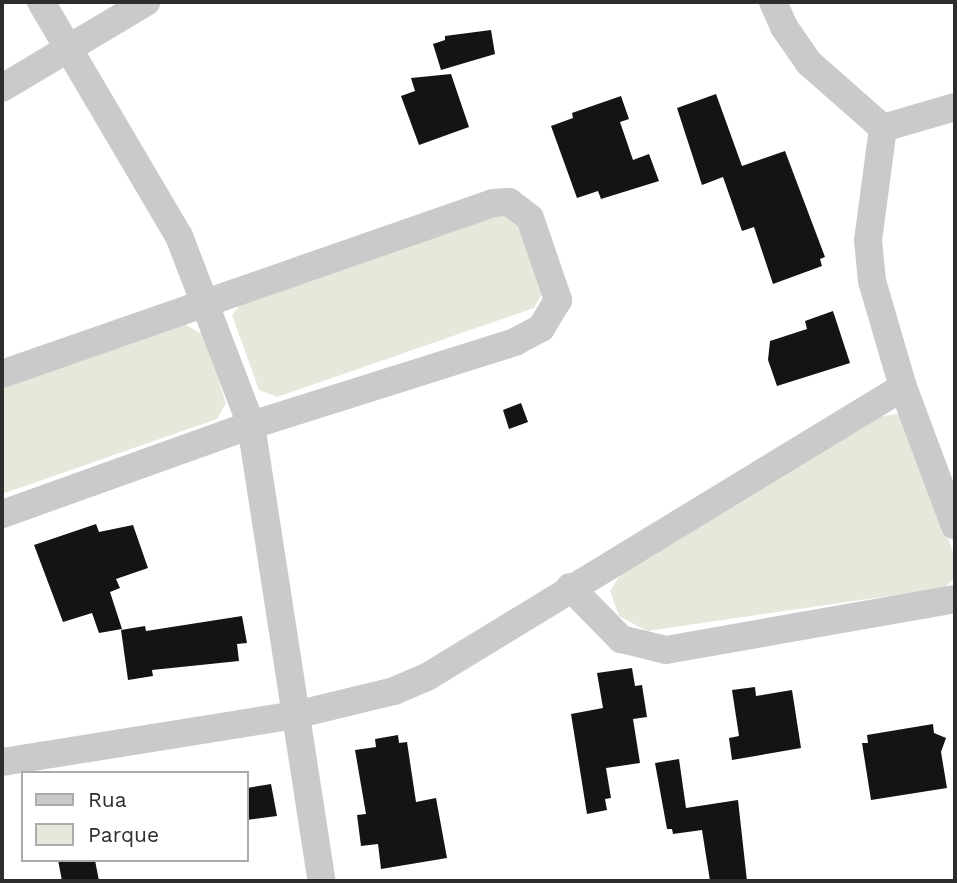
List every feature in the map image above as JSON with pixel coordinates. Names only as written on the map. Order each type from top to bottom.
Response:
[{"type":"street","points":[[41,2],[179,236],[251,425],[322,881]]},
{"type":"street","points":[[2,88],[146,2]]},
{"type":"street","points":[[773,2],[809,63],[883,128]]},
{"type":"street","points":[[883,128],[955,107]]},
{"type":"street","points":[[883,128],[868,240],[872,281],[903,387],[955,526]]},
{"type":"street","points":[[2,374],[494,203],[509,202],[530,218],[558,300],[541,328],[515,342],[251,425],[2,514]]},
{"type":"street","points":[[2,762],[295,715],[394,691],[427,677],[570,587],[903,387]]},
{"type":"street","points":[[570,587],[621,639],[666,650],[955,599]]},
{"type":"green space","points":[[502,213],[521,224],[543,292],[534,308],[277,397],[259,390],[232,315],[245,298]]},
{"type":"green space","points":[[184,324],[204,335],[226,403],[217,419],[2,494],[2,386]]},
{"type":"green space","points":[[897,414],[907,423],[953,552],[954,579],[944,588],[647,631],[619,616],[610,591],[624,569],[868,418]]},
{"type":"building","points":[[491,30],[495,54],[441,70],[433,44],[445,40],[445,36]]},
{"type":"building","points":[[451,74],[469,127],[419,145],[401,96],[415,91],[411,78]]},
{"type":"building","points":[[716,94],[742,166],[785,151],[825,257],[820,259],[822,266],[773,284],[754,227],[742,231],[723,177],[702,185],[677,108]]},
{"type":"building","points":[[621,96],[629,119],[620,122],[633,160],[649,154],[659,181],[601,199],[598,191],[577,198],[551,126],[573,118],[572,113]]},
{"type":"building","points":[[833,311],[850,363],[777,386],[768,360],[770,341],[807,329],[805,321]]},
{"type":"building","points":[[521,403],[528,422],[509,429],[503,410]]},
{"type":"building","points":[[96,524],[99,532],[133,525],[148,568],[116,579],[120,588],[110,592],[122,629],[99,633],[92,613],[63,622],[34,545]]},
{"type":"building","points":[[242,616],[247,643],[237,644],[239,661],[152,670],[153,676],[128,680],[121,630],[145,626],[146,631]]},
{"type":"building","points":[[632,668],[635,686],[642,685],[647,717],[633,719],[640,763],[606,768],[611,798],[605,799],[607,810],[587,814],[571,714],[603,708],[597,673]]},
{"type":"building","points":[[755,687],[756,696],[792,690],[801,748],[732,760],[729,738],[739,736],[732,690]]},
{"type":"building","points":[[933,724],[934,733],[946,738],[941,752],[947,788],[871,800],[862,743],[868,743],[867,735]]},
{"type":"building","points":[[398,735],[399,743],[407,742],[416,802],[436,798],[447,858],[381,869],[378,844],[361,846],[357,815],[366,814],[355,750],[376,747],[375,739]]},
{"type":"building","points":[[679,759],[686,808],[738,800],[747,881],[710,881],[702,830],[673,834],[672,829],[667,829],[655,763]]},
{"type":"building","points":[[271,784],[277,816],[248,820],[248,788]]},
{"type":"building","points":[[58,862],[95,862],[99,881],[62,881]]}]
